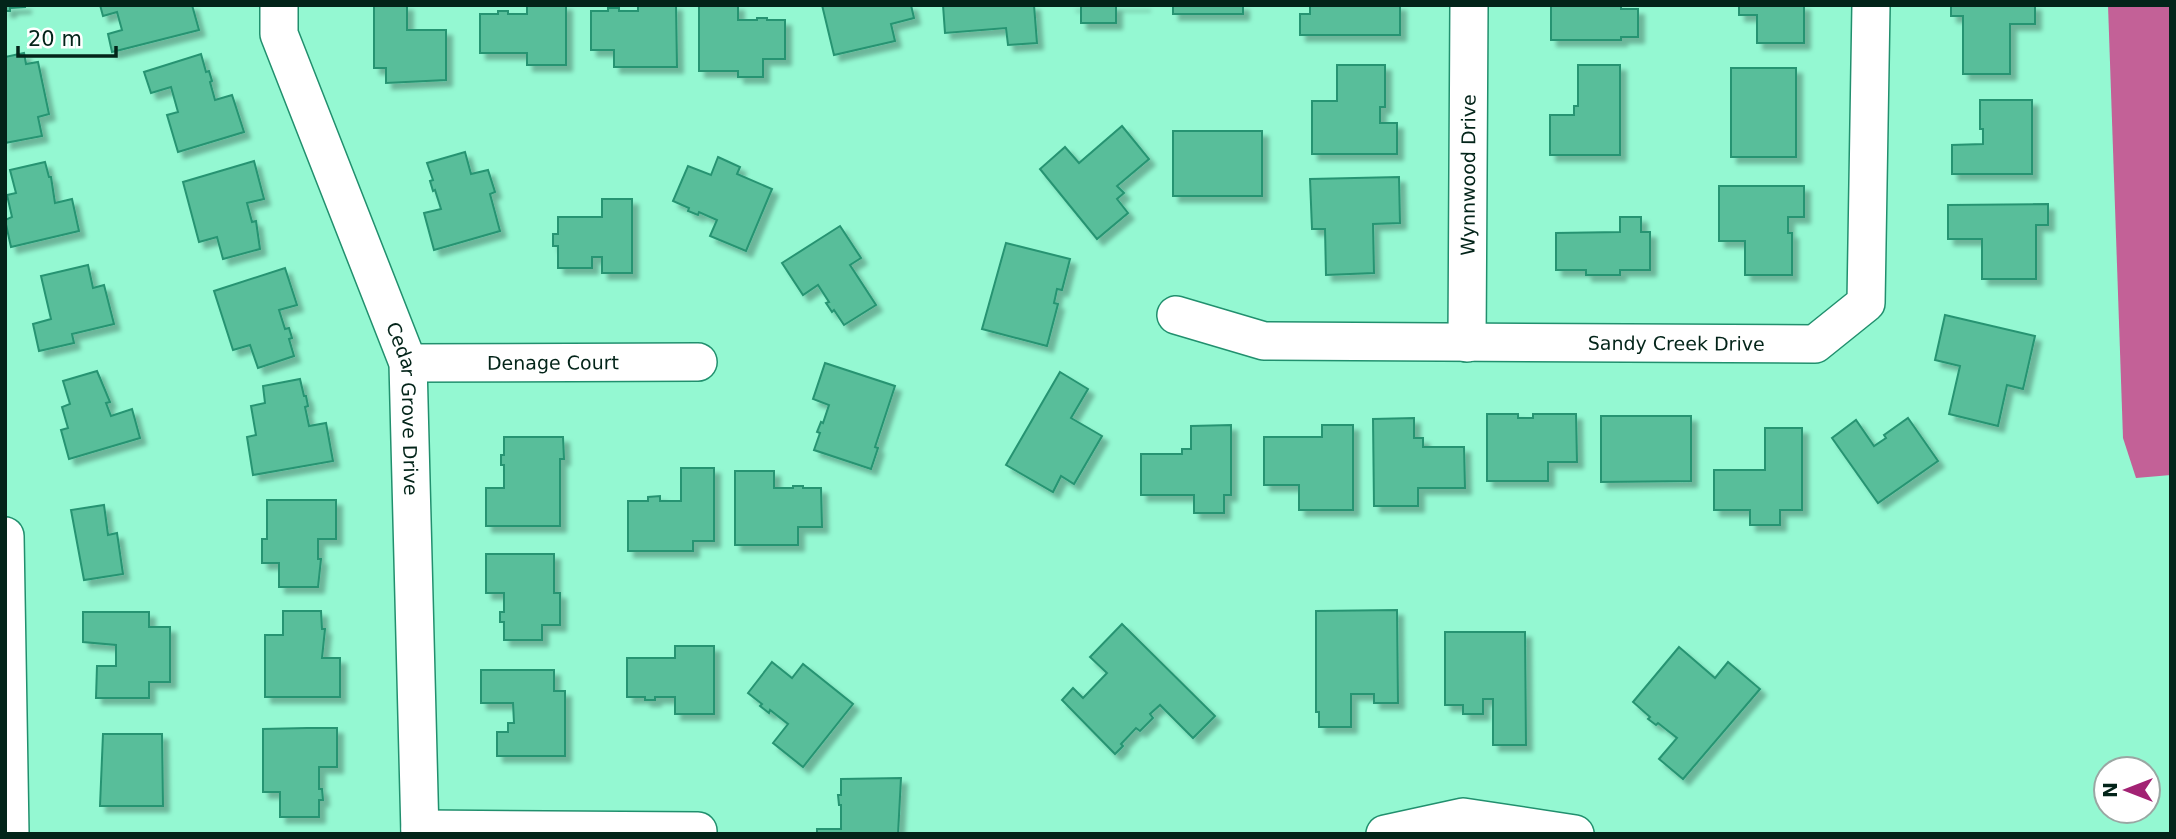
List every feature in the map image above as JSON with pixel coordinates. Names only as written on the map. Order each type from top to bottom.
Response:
[{"type":"street","name":"Cedar Grove Drive","points":[[279,5],[279,34],[408,363],[420,832]]},
{"type":"street","name":"Wynnwood Drive","points":[[1467,344],[1469,5]]},
{"type":"street","name":"Sandy Creek Drive","points":[[1176,315],[1264,341],[1815,344],[1866,303],[1871,5]]},
{"type":"street","name":"Denage Court","points":[[408,363],[698,362]]},
{"type":"street","points":[[5,536],[10,834]]},
{"type":"street","points":[[1385,834],[1463,817],[1575,834]]},
{"type":"street","points":[[420,832],[698,831]]},
{"type":"shaded area","points":[[2108,5],[2171,5],[2171,475],[2136,478],[2123,438]]},
{"type":"building","points":[[5,5],[25,5],[25,7],[5,11]]},
{"type":"building","points":[[100,5],[192,5],[199,30],[112,52],[108,34],[122,30],[117,12],[103,16]]},
{"type":"building","points":[[374,5],[407,5],[407,30],[446,30],[446,80],[386,83],[386,68],[374,68]]},
{"type":"building","points":[[527,5],[566,5],[566,65],[527,65],[527,53],[480,53],[480,14],[508,11],[508,14],[527,14]]},
{"type":"building","points":[[638,5],[676,5],[677,67],[614,67],[614,50],[591,50],[591,11],[619,8],[619,11],[638,11]]},
{"type":"building","points":[[699,5],[738,5],[738,20],[785,20],[785,59],[763,59],[763,77],[738,77],[738,71],[699,71]]},
{"type":"building","points":[[822,5],[911,5],[914,18],[891,24],[895,41],[834,55]]},
{"type":"building","points":[[943,5],[1034,5],[1037,43],[1008,45],[1006,28],[945,33]]},
{"type":"building","points":[[1081,5],[1116,5],[1116,23],[1081,23]]},
{"type":"building","points":[[1173,5],[1243,5],[1243,14],[1173,14]]},
{"type":"building","points":[[1310,5],[1400,5],[1400,35],[1300,35],[1300,14],[1310,14]]},
{"type":"building","points":[[1551,5],[1621,5],[1621,9],[1638,9],[1638,37],[1621,37],[1621,40],[1551,40]]},
{"type":"building","points":[[1739,5],[1804,5],[1804,43],[1757,43],[1757,15],[1739,15]]},
{"type":"building","points":[[1951,5],[2035,5],[2035,24],[2010,24],[2010,74],[1963,74],[1963,16],[1951,16]]},
{"type":"building","points":[[24,53],[26,64],[38,62],[49,114],[38,117],[42,136],[5,143],[5,57]]},
{"type":"building","points":[[201,54],[206,72],[209,71],[215,100],[232,95],[244,132],[178,152],[167,115],[178,112],[171,87],[151,93],[144,72]]},
{"type":"building","points":[[1337,65],[1385,65],[1385,107],[1380,107],[1380,123],[1397,123],[1397,154],[1312,154],[1312,101],[1337,101]]},
{"type":"building","points":[[1578,65],[1620,65],[1620,155],[1550,155],[1550,115],[1574,115],[1574,106],[1578,106]]},
{"type":"building","points":[[1731,68],[1796,68],[1796,157],[1731,157]]},
{"type":"building","points":[[1980,100],[2032,100],[2032,174],[1952,174],[1952,145],[1983,144]]},
{"type":"building","points":[[1122,126],[1149,159],[1117,186],[1124,193],[1117,199],[1128,213],[1097,239],[1040,169],[1065,147],[1079,163]]},
{"type":"building","points":[[1173,131],[1262,131],[1262,196],[1173,196]]},
{"type":"building","points":[[465,152],[471,174],[488,170],[495,192],[490,194],[500,231],[434,250],[424,213],[441,209],[435,190],[433,191],[430,181],[433,180],[427,163]]},
{"type":"building","points":[[718,157],[740,167],[737,174],[772,189],[746,251],[710,236],[717,220],[699,212],[698,215],[688,211],[689,208],[673,201],[688,166],[711,175]]},
{"type":"building","points":[[254,161],[264,199],[247,203],[252,222],[256,221],[260,249],[223,259],[217,237],[199,242],[183,182]]},
{"type":"building","points":[[45,162],[51,177],[55,203],[72,199],[79,231],[11,247],[5,220],[12,217],[7,195],[16,193],[10,170]]},
{"type":"building","points":[[1399,177],[1400,223],[1373,224],[1374,273],[1326,275],[1325,229],[1312,229],[1310,179]]},
{"type":"building","points":[[1719,186],[1804,186],[1804,217],[1788,217],[1788,233],[1792,233],[1792,275],[1745,275],[1745,241],[1719,241]]},
{"type":"building","points":[[602,199],[632,199],[632,273],[602,273],[602,257],[592,257],[592,268],[558,268],[558,246],[553,246],[553,234],[558,234],[558,217],[602,217]]},
{"type":"building","points":[[2048,204],[2048,225],[2036,225],[2036,279],[1982,279],[1982,239],[1948,239],[1948,205]]},
{"type":"building","points":[[1620,217],[1641,217],[1641,232],[1650,232],[1650,270],[1620,270],[1620,275],[1586,275],[1586,270],[1556,270],[1556,233],[1620,232]]},
{"type":"building","points":[[840,226],[861,258],[850,265],[876,305],[844,325],[826,303],[829,302],[818,285],[803,295],[782,263]]},
{"type":"building","points":[[1006,243],[1070,259],[1062,290],[1057,289],[1054,303],[1058,304],[1047,346],[982,329]]},
{"type":"building","points":[[88,265],[93,288],[104,285],[114,324],[72,334],[74,343],[39,351],[33,324],[51,319],[41,276]]},
{"type":"building","points":[[285,268],[297,305],[279,310],[285,329],[289,328],[294,356],[258,368],[250,345],[233,350],[214,291]]},
{"type":"building","points":[[1945,315],[2035,336],[2023,389],[2007,385],[1998,426],[1949,414],[1960,366],[1935,360]]},
{"type":"building","points":[[825,363],[895,386],[875,447],[878,448],[871,469],[814,450],[820,433],[817,432],[829,405],[813,399]]},
{"type":"building","points":[[97,371],[110,402],[106,403],[111,416],[132,409],[140,438],[69,459],[61,430],[68,428],[62,407],[70,404],[63,381]]},
{"type":"building","points":[[1060,372],[1088,389],[1071,418],[1102,436],[1074,484],[1061,476],[1053,492],[1006,465]]},
{"type":"building","points":[[300,379],[308,406],[305,407],[309,426],[326,423],[333,461],[253,475],[247,437],[256,435],[251,406],[265,403],[263,386]]},
{"type":"building","points":[[1487,414],[1518,414],[1518,418],[1533,418],[1533,414],[1576,414],[1577,462],[1548,462],[1548,481],[1487,481]]},
{"type":"building","points":[[1601,416],[1691,416],[1691,481],[1601,482]]},
{"type":"building","points":[[1414,418],[1414,438],[1423,438],[1423,447],[1464,447],[1465,488],[1418,488],[1418,506],[1374,506],[1373,419]]},
{"type":"building","points":[[1908,418],[1938,461],[1878,503],[1832,438],[1856,420],[1874,446],[1886,438],[1884,435]]},
{"type":"building","points":[[1231,425],[1231,495],[1224,495],[1224,513],[1194,513],[1194,495],[1141,495],[1141,454],[1182,454],[1182,449],[1191,449],[1191,426]]},
{"type":"building","points":[[1322,425],[1353,425],[1353,510],[1299,510],[1299,485],[1264,485],[1264,437],[1322,437]]},
{"type":"building","points":[[1765,428],[1802,428],[1802,510],[1780,510],[1780,525],[1750,525],[1750,510],[1714,510],[1714,470],[1765,470]]},
{"type":"building","points":[[504,437],[563,437],[564,459],[560,459],[560,526],[486,526],[486,488],[504,488],[501,455],[504,455]]},
{"type":"building","points":[[681,468],[714,468],[714,541],[693,541],[693,551],[628,551],[628,501],[648,501],[648,497],[660,496],[660,501],[681,501]]},
{"type":"building","points":[[735,471],[774,471],[774,488],[821,488],[822,527],[798,527],[798,545],[735,545]]},
{"type":"building","points":[[267,500],[336,500],[336,539],[318,539],[318,559],[321,559],[318,587],[279,587],[279,563],[262,563],[262,539],[267,539]]},
{"type":"building","points":[[104,505],[108,535],[117,533],[123,574],[84,580],[71,510]]},
{"type":"building","points":[[486,554],[554,554],[554,593],[560,593],[560,625],[542,625],[542,640],[504,640],[504,622],[500,622],[500,612],[504,612],[504,593],[486,593]]},
{"type":"building","points":[[1397,610],[1398,703],[1374,703],[1374,694],[1351,694],[1351,727],[1319,727],[1319,712],[1316,712],[1316,611]]},
{"type":"building","points":[[283,611],[321,611],[322,629],[325,629],[322,658],[340,658],[340,697],[265,697],[265,635],[283,635]]},
{"type":"building","points":[[83,612],[149,612],[149,627],[170,627],[170,682],[149,682],[149,698],[96,698],[97,666],[116,666],[116,645],[83,642]]},
{"type":"building","points":[[1122,624],[1215,716],[1193,738],[1160,705],[1150,714],[1153,718],[1140,731],[1136,728],[1115,754],[1062,700],[1073,688],[1083,698],[1107,673],[1090,657]]},
{"type":"building","points":[[1445,632],[1525,632],[1526,745],[1493,745],[1493,699],[1483,699],[1483,714],[1463,714],[1463,705],[1445,705]]},
{"type":"building","points":[[675,646],[714,646],[714,714],[675,714],[675,697],[645,700],[645,697],[627,697],[627,658],[675,658]]},
{"type":"building","points":[[1679,647],[1715,678],[1728,662],[1760,689],[1683,779],[1659,759],[1677,738],[1658,723],[1656,725],[1648,719],[1650,717],[1633,702]]},
{"type":"building","points":[[772,662],[792,678],[803,664],[853,704],[803,767],[773,743],[788,724],[770,710],[769,713],[748,693]]},
{"type":"building","points":[[481,670],[554,670],[554,691],[565,691],[565,756],[497,756],[497,732],[508,732],[508,723],[514,723],[513,703],[481,703]]},
{"type":"building","points":[[337,728],[337,767],[319,767],[319,789],[322,789],[323,800],[319,800],[319,817],[280,817],[280,792],[263,792],[263,729]]},
{"type":"building","points":[[103,734],[162,734],[163,806],[100,806]]},
{"type":"building","points":[[901,778],[898,834],[817,834],[817,829],[841,829],[841,805],[838,795],[841,795],[841,779]]}]
